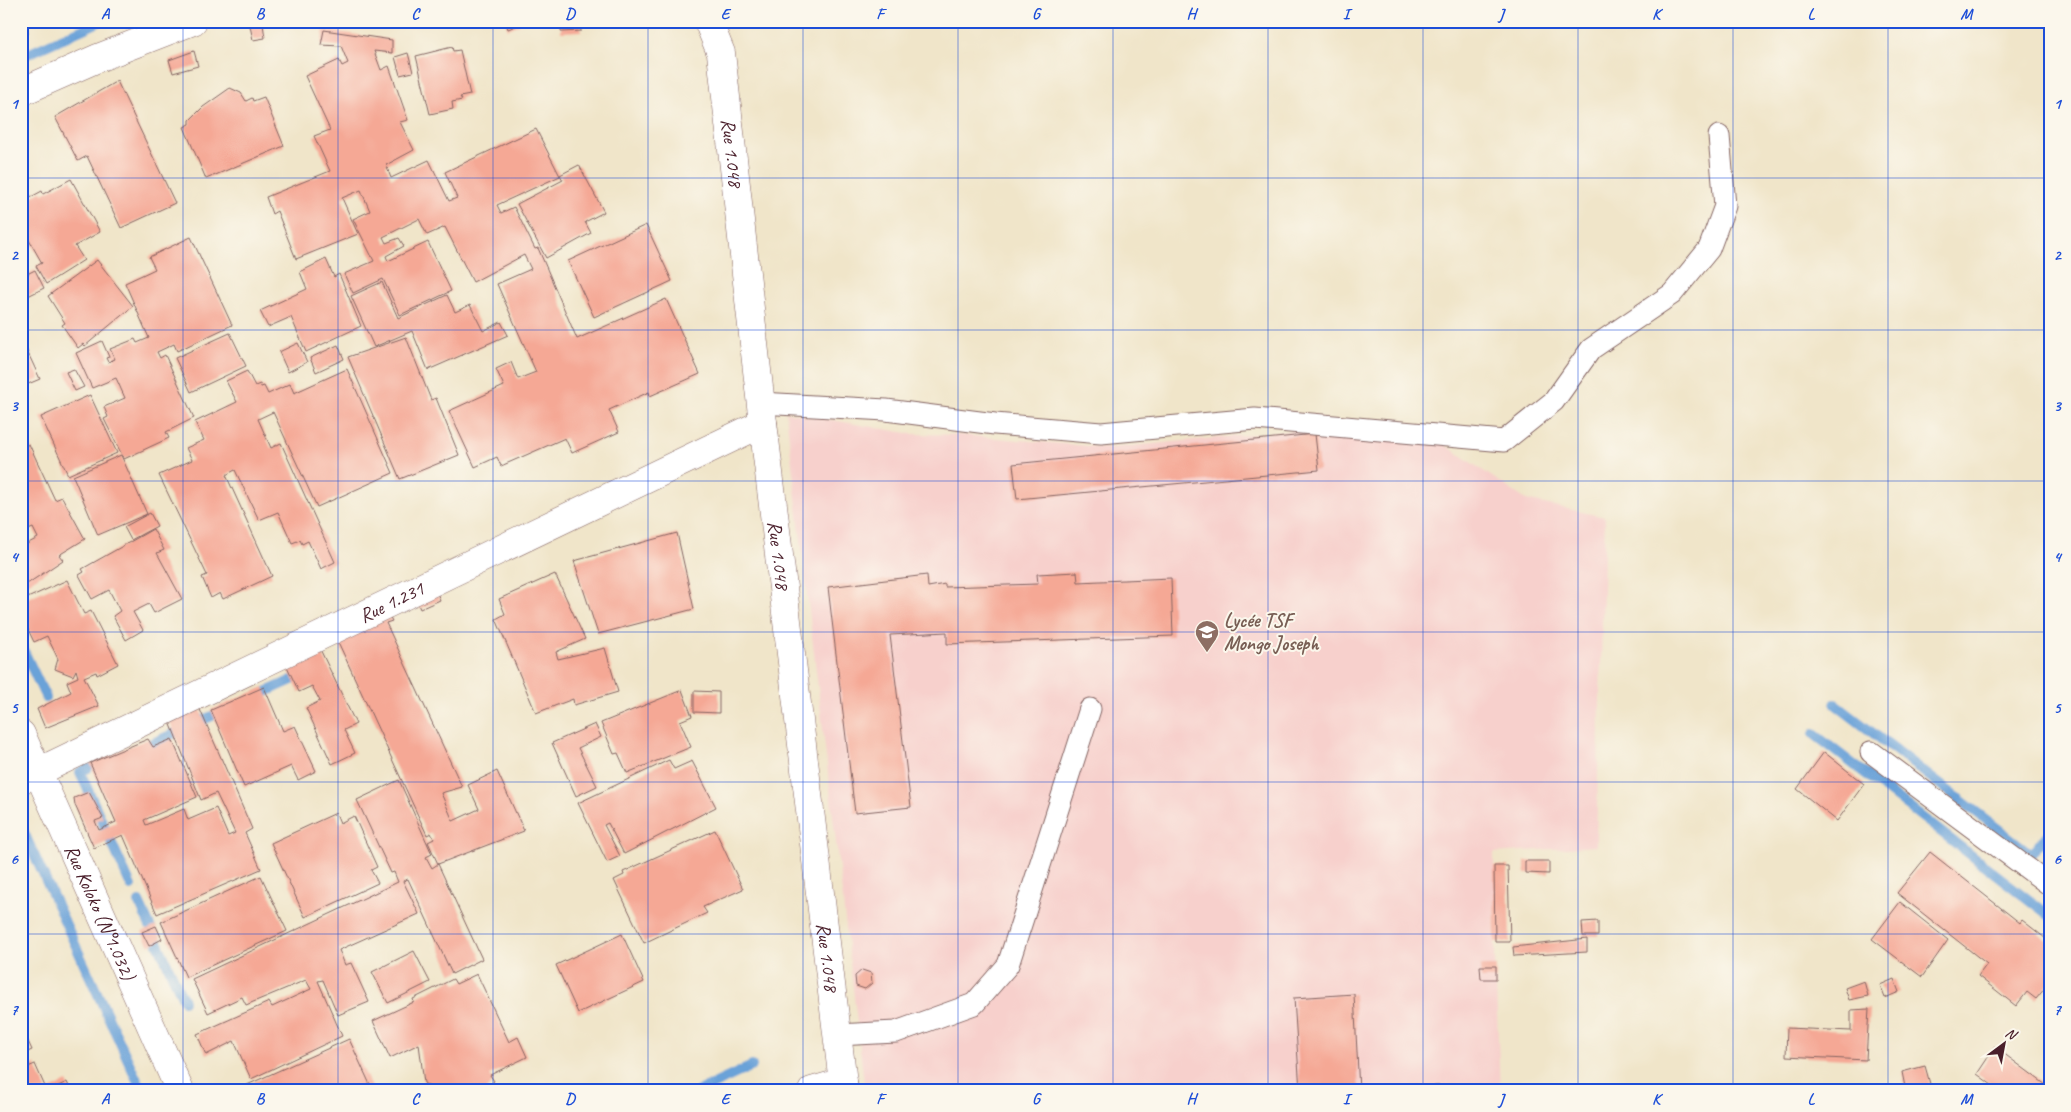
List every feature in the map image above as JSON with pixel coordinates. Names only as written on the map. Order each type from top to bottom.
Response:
[{"type":"street","points":[[21,92],[98,58],[193,21]]},
{"type":"street","name":"Rue 1.048","points":[[708,21],[721,53],[843,1087]]},
{"type":"street","name":"Rue 1.231","points":[[30,776],[762,413]]},
{"type":"street","name":"Rue Koloko (N°1.032)","points":[[21,734],[30,776],[180,1091]]},
{"type":"street","points":[[812,1091],[843,1087]]},
{"type":"lane","points":[[762,413],[886,410],[995,424],[1101,433],[1255,419],[1504,441],[1554,401],[1591,349],[1672,294],[1708,249],[1725,206],[1719,136]]},
{"type":"lane","points":[[837,1035],[896,1032],[974,1004],[1008,965],[1090,709]]},
{"type":"lane","points":[[1871,752],[2050,885]]},
{"type":"shaded area","name":"Lycée TSF Mongo Joseph","points":[[786,412],[913,434],[961,435],[1111,448],[1300,430],[1441,442],[1526,500],[1605,517],[1596,846],[1494,853],[1495,958],[1500,1091],[865,1091]]},
{"type":"building","points":[[21,21],[27,21],[28,34],[21,36]]},
{"type":"building","points":[[505,21],[519,21],[520,24],[508,29]]},
{"type":"building","points":[[561,21],[581,21],[581,31],[561,32]]},
{"type":"building","points":[[263,24],[265,38],[253,40],[250,26]]},
{"type":"building","points":[[324,30],[392,40],[392,53],[374,51],[381,70],[389,66],[408,120],[400,122],[414,150],[386,165],[391,178],[429,160],[449,201],[457,198],[445,172],[536,129],[560,176],[497,205],[501,213],[514,207],[535,249],[538,248],[577,339],[666,299],[700,374],[650,396],[649,392],[609,410],[619,432],[572,453],[565,438],[501,466],[497,457],[475,467],[449,411],[504,386],[496,369],[511,362],[518,379],[536,372],[497,284],[531,269],[524,255],[473,282],[445,227],[427,235],[419,219],[383,237],[386,243],[399,238],[404,246],[386,256],[388,261],[428,242],[451,291],[400,315],[383,279],[353,293],[344,274],[374,261],[353,219],[370,211],[361,190],[342,198],[358,234],[296,259],[277,211],[272,214],[266,197],[330,171],[314,136],[330,130],[305,76],[339,60],[342,66],[348,63],[341,46],[321,45]]},
{"type":"building","points":[[452,47],[453,51],[460,50],[470,95],[460,97],[462,100],[452,102],[453,109],[430,114],[416,56]]},
{"type":"building","points":[[194,51],[198,66],[173,73],[169,60]]},
{"type":"building","points":[[408,53],[413,72],[400,75],[395,57]]},
{"type":"building","points":[[117,81],[175,203],[121,228],[87,156],[78,161],[55,117]]},
{"type":"building","points":[[230,88],[241,93],[246,101],[252,98],[253,101],[264,97],[284,146],[206,179],[184,127],[190,124],[190,120],[203,107]]},
{"type":"building","points":[[579,165],[604,212],[585,222],[591,233],[546,258],[517,204],[563,180],[560,175]]},
{"type":"building","points":[[71,179],[100,232],[75,246],[84,260],[46,284],[36,266],[42,263],[21,226],[21,190],[26,188],[31,197],[42,191],[43,194]]},
{"type":"building","points":[[646,225],[672,281],[594,317],[568,261]]},
{"type":"building","points":[[191,237],[232,325],[177,351],[174,344],[157,352],[160,358],[165,355],[194,418],[166,432],[169,438],[124,459],[104,419],[108,417],[104,407],[125,398],[116,378],[92,388],[76,353],[102,341],[109,357],[106,358],[108,362],[115,359],[110,349],[135,339],[137,343],[149,338],[125,283],[155,269],[149,257]]},
{"type":"building","points":[[326,259],[334,277],[339,274],[361,326],[306,352],[291,317],[268,327],[260,311],[307,289],[300,272]]},
{"type":"building","points":[[97,260],[133,306],[85,346],[83,344],[78,348],[62,325],[65,323],[48,296]]},
{"type":"building","points":[[35,270],[44,288],[28,296],[21,283],[21,277]]},
{"type":"building","points":[[382,282],[398,318],[447,295],[455,312],[470,305],[483,331],[501,322],[508,335],[428,370],[412,331],[374,347],[351,296]]},
{"type":"building","points":[[230,333],[246,366],[191,392],[175,358]]},
{"type":"building","points":[[406,337],[431,400],[436,398],[459,455],[400,479],[348,357]]},
{"type":"building","points":[[21,338],[40,379],[21,387]]},
{"type":"building","points":[[298,343],[307,362],[288,372],[279,352]]},
{"type":"building","points":[[338,345],[344,359],[316,372],[310,358]]},
{"type":"building","points":[[74,369],[84,387],[75,391],[66,372]]},
{"type":"building","points":[[347,369],[393,473],[317,507],[273,412],[258,419],[271,448],[281,443],[335,562],[321,569],[308,541],[302,544],[300,540],[292,543],[278,512],[259,520],[235,470],[226,475],[272,576],[223,599],[220,593],[211,598],[202,577],[207,575],[159,475],[192,460],[186,448],[204,440],[195,422],[237,402],[226,381],[247,371],[255,386],[260,384],[261,387],[264,386],[268,394],[290,384],[294,393]]},
{"type":"building","points":[[90,395],[117,453],[68,475],[41,417]]},
{"type":"building","points":[[1315,434],[1319,470],[1017,499],[1013,464]]},
{"type":"building","points":[[29,444],[55,500],[62,497],[85,539],[59,555],[63,560],[21,588],[21,547],[38,538],[33,528],[21,533],[21,448]]},
{"type":"building","points":[[121,455],[147,514],[98,535],[73,476]]},
{"type":"building","points":[[150,513],[157,526],[131,540],[124,527]]},
{"type":"building","points":[[153,529],[164,550],[157,553],[182,599],[154,613],[149,604],[133,612],[143,630],[126,640],[113,616],[120,611],[109,590],[92,599],[79,575],[84,572],[82,569]]},
{"type":"building","points":[[677,533],[694,609],[598,634],[574,561]]},
{"type":"building","points":[[1077,572],[1078,582],[1171,578],[1173,636],[947,644],[947,632],[890,635],[911,807],[855,813],[828,587],[927,575],[928,587],[945,584],[945,587],[1038,584],[1037,574]]},
{"type":"building","points":[[555,574],[585,639],[556,652],[558,659],[605,648],[618,692],[574,705],[573,699],[536,713],[496,619],[505,614],[499,599]]},
{"type":"building","points":[[67,580],[84,614],[91,611],[118,664],[97,675],[96,672],[84,677],[99,706],[45,728],[37,709],[71,692],[67,682],[78,677],[76,670],[73,676],[55,669],[58,659],[47,636],[34,642],[21,615],[21,601]]},
{"type":"building","points":[[434,586],[440,600],[420,609],[414,595]]},
{"type":"building","points":[[385,608],[392,621],[386,623],[462,787],[441,793],[453,821],[479,809],[468,785],[497,771],[524,831],[438,864],[428,842],[434,839],[431,833],[427,835],[333,631]]},
{"type":"building","points":[[318,645],[356,724],[344,730],[355,753],[332,764],[306,708],[320,701],[312,686],[299,692],[284,660]]},
{"type":"building","points":[[264,687],[283,731],[295,726],[316,771],[298,780],[291,766],[244,787],[211,710]]},
{"type":"building","points":[[682,690],[692,716],[680,721],[691,747],[627,773],[618,753],[614,754],[601,723]]},
{"type":"building","points":[[694,691],[719,692],[719,713],[694,712]]},
{"type":"building","points":[[198,705],[252,829],[245,833],[261,869],[157,914],[123,835],[94,848],[75,805],[74,798],[89,792],[103,818],[95,821],[99,830],[116,822],[90,763],[148,739],[153,747],[172,739],[197,797],[144,820],[146,825],[184,809],[188,820],[216,808],[228,836],[235,833],[216,793],[201,800],[168,717]]},
{"type":"building","points":[[595,724],[601,737],[578,748],[597,786],[576,796],[552,743]]},
{"type":"building","points":[[1824,752],[1864,784],[1837,821],[1797,789]]},
{"type":"building","points":[[669,760],[674,769],[692,761],[716,807],[624,854],[608,823],[604,825],[620,856],[607,862],[578,803]]},
{"type":"building","points":[[399,780],[432,854],[426,857],[432,868],[438,864],[482,959],[452,974],[408,879],[403,881],[419,914],[339,950],[345,965],[351,963],[369,1002],[338,1015],[323,980],[318,981],[342,1036],[251,1079],[234,1041],[206,1055],[197,1034],[269,1002],[272,1007],[311,989],[306,980],[246,1005],[242,997],[208,1013],[192,979],[398,882],[394,872],[391,873],[357,800]]},
{"type":"building","points":[[336,813],[340,823],[354,816],[377,867],[371,870],[378,883],[305,917],[271,843]]},
{"type":"building","points":[[715,830],[743,889],[703,907],[707,913],[644,943],[614,880],[624,875],[623,872]]},
{"type":"building","points":[[1930,852],[2020,923],[2022,920],[2050,942],[2050,982],[2036,999],[2027,992],[2016,1006],[1978,976],[1987,964],[1897,893]]},
{"type":"building","points":[[1525,861],[1549,861],[1549,874],[1525,873]]},
{"type":"building","points":[[1494,866],[1508,866],[1510,942],[1495,942]]},
{"type":"building","points":[[261,876],[287,931],[186,977],[161,922]]},
{"type":"building","points":[[1900,902],[1948,940],[1922,977],[1872,939]]},
{"type":"building","points":[[1598,921],[1598,936],[1583,936],[1582,922]]},
{"type":"building","points":[[156,926],[162,939],[149,946],[142,932]]},
{"type":"building","points":[[622,934],[644,982],[578,1013],[556,965]]},
{"type":"building","points":[[1587,939],[1587,952],[1514,956],[1513,947]]},
{"type":"building","points":[[414,951],[430,982],[388,1003],[372,972]]},
{"type":"building","points":[[1480,966],[1496,966],[1496,979],[1481,979]]},
{"type":"building","points":[[862,970],[871,973],[872,983],[865,989],[856,986],[855,976]]},
{"type":"building","points":[[477,974],[509,1042],[518,1037],[527,1057],[490,1075],[494,1081],[484,1091],[435,1091],[424,1083],[419,1044],[390,1058],[373,1021],[414,1002],[413,999],[453,979],[456,984]]},
{"type":"building","points":[[1894,979],[1899,992],[1885,998],[1880,985]]},
{"type":"building","points":[[1864,981],[1868,996],[1849,1000],[1845,988]]},
{"type":"building","points":[[1354,994],[1359,1091],[1300,1091],[1294,998]]},
{"type":"building","points":[[1869,1009],[1866,1060],[1786,1056],[1787,1028],[1851,1031],[1851,1010]]},
{"type":"building","points":[[21,1026],[32,1050],[21,1055]]},
{"type":"building","points":[[349,1039],[373,1091],[250,1091],[247,1085]]},
{"type":"building","points":[[1995,1047],[2050,1088],[2050,1091],[2000,1091],[1977,1074]]},
{"type":"building","points":[[35,1064],[47,1091],[21,1091],[21,1070]]},
{"type":"building","points":[[1925,1066],[1932,1091],[1897,1091],[1897,1089],[1905,1087],[1902,1072]]},
{"type":"building","points":[[67,1082],[71,1091],[47,1091]]},
{"type":"building","points":[[1456,1085],[1456,1091],[1396,1091],[1396,1088]]},
{"type":"building","points":[[970,1087],[971,1091],[937,1091],[937,1089]]},
{"type":"waterway","points":[[21,57],[101,21]]},
{"type":"waterway","points":[[195,27],[214,21]]},
{"type":"waterway","points":[[21,645],[46,698]]},
{"type":"waterway","points":[[255,697],[292,680]]},
{"type":"waterway","points":[[1835,704],[2031,854],[2050,832]]},
{"type":"waterway","points":[[153,743],[225,710]]},
{"type":"waterway","points":[[1814,734],[2050,916]]},
{"type":"waterway","points":[[88,768],[80,772],[131,886]]},
{"type":"waterway","points":[[21,826],[142,1091]]},
{"type":"waterway","points":[[139,902],[184,1001]]},
{"type":"waterway","points":[[699,1091],[752,1066]]},
{"type":"place","name":"Lycée TSF Mongo Joseph","points":[[1207,653]]}]
